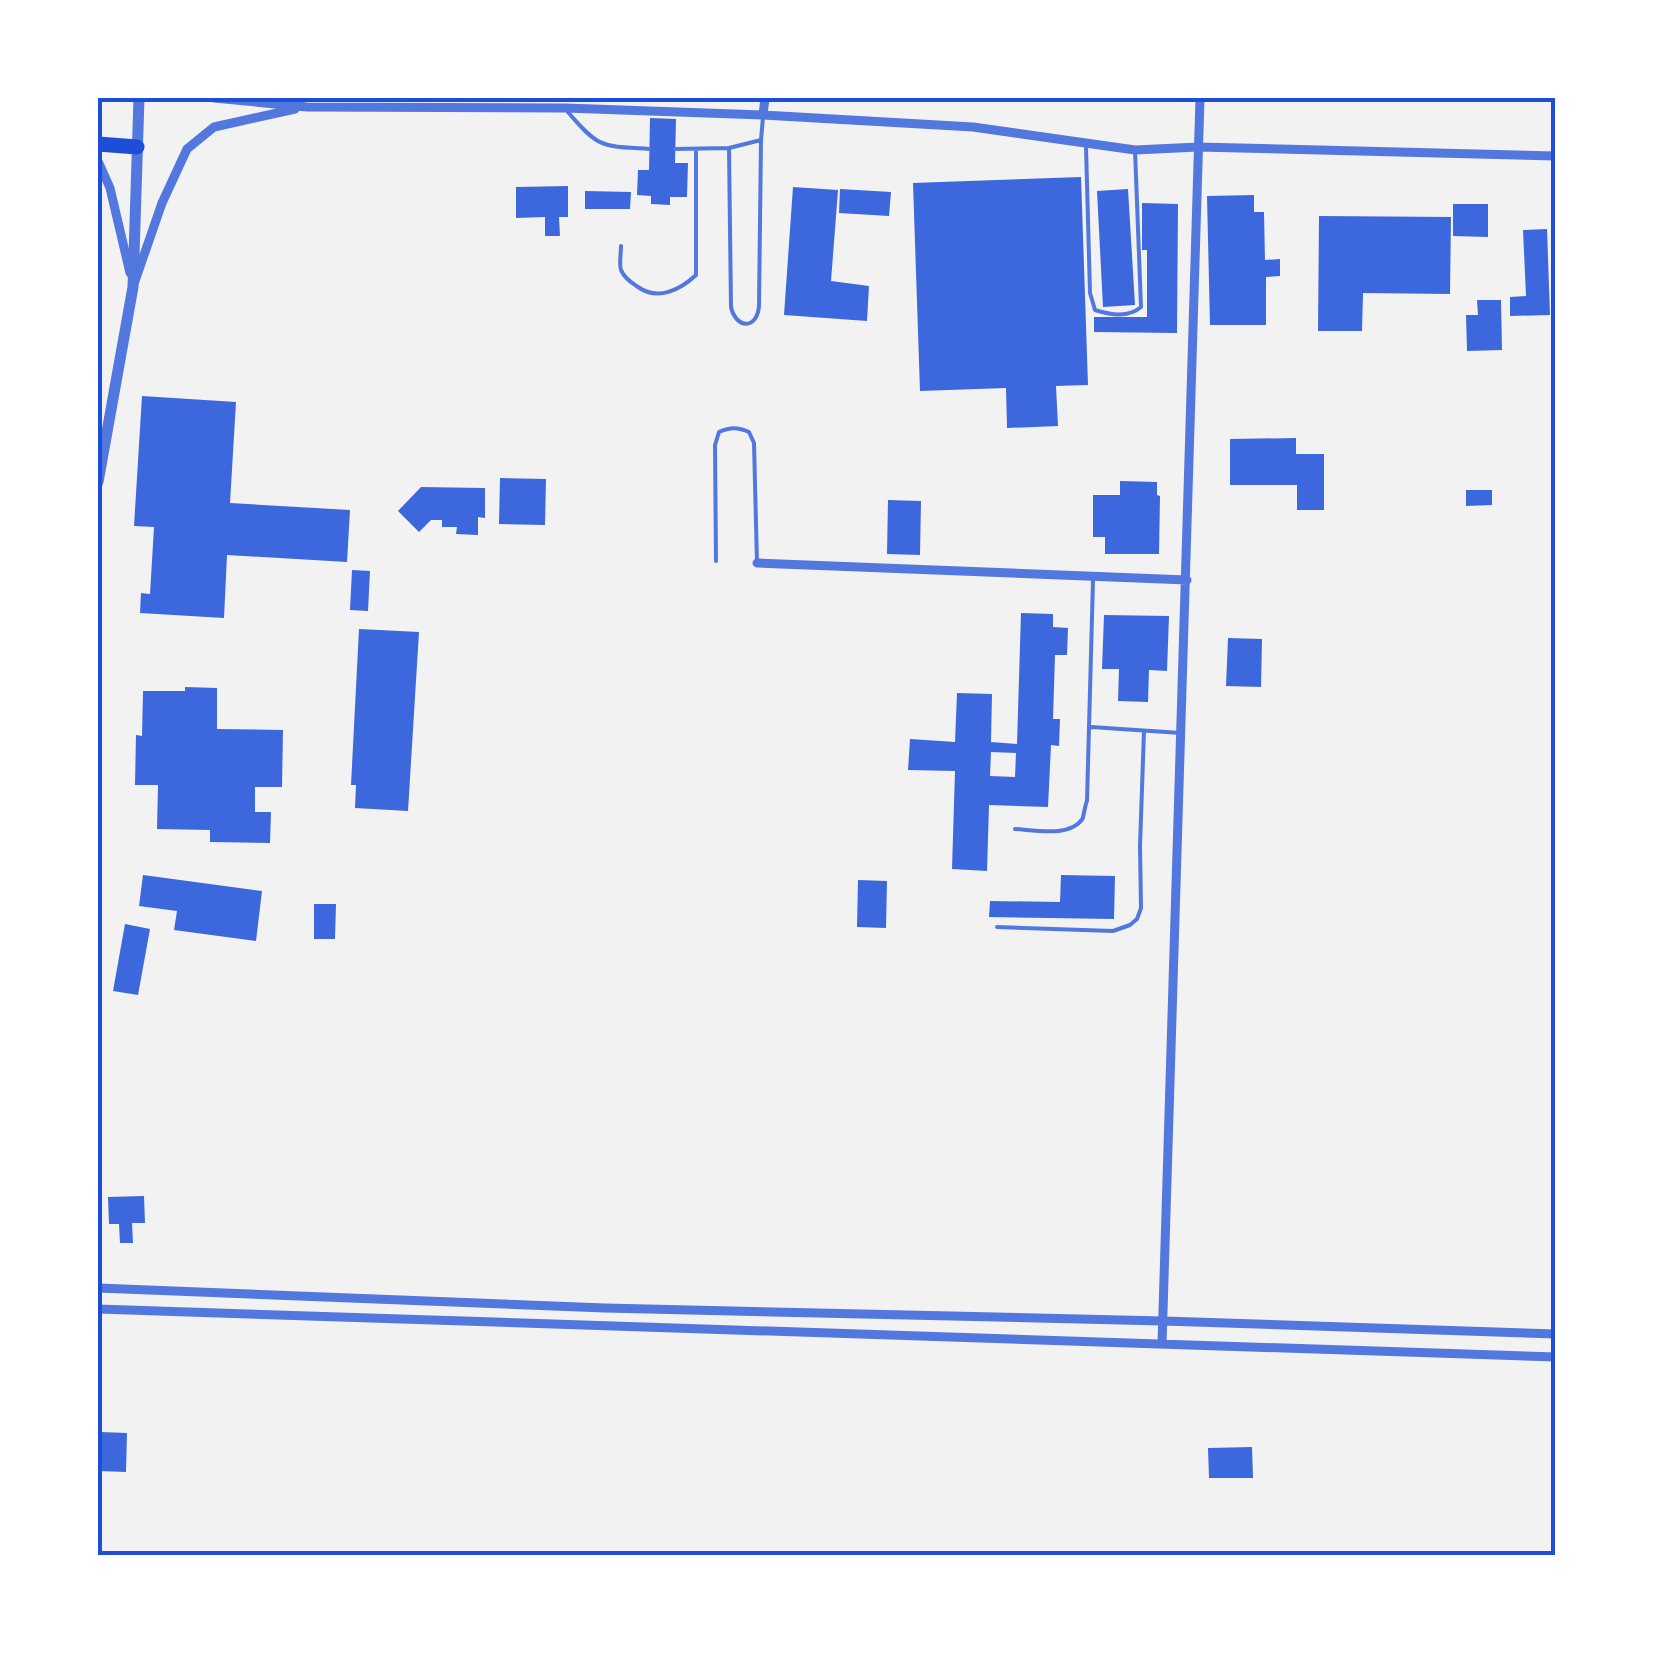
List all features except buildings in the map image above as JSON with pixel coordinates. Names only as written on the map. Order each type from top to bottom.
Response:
[{"type":"highway","points":[[98,144],[137,147]]},
{"type":"street","points":[[98,482],[133,288],[139,98]]},
{"type":"street","points":[[214,98],[308,106],[565,103],[973,127],[1136,150],[1556,156]]},
{"type":"street","points":[[763,115],[765,98]]},
{"type":"street","points":[[1162,1344],[1200,98]]},
{"type":"street","points":[[133,288],[162,203],[187,149],[214,127],[308,106]]},
{"type":"street","points":[[98,162],[110,188],[133,288]]},
{"type":"street","points":[[756,562],[1187,580]]},
{"type":"street","points":[[98,1288],[606,1308],[1556,1334]]},
{"type":"street","points":[[604,1324],[606,1308]]},
{"type":"street","points":[[98,1309],[1556,1357]]},
{"type":"lane","points":[[565,103],[587,135],[606,146],[650,149]]},
{"type":"lane","points":[[729,148],[730,308],[733,318],[746,324],[758,316],[763,115]]},
{"type":"lane","points":[[675,149],[729,148],[761,140]]},
{"type":"lane","points":[[1086,142],[1090,293],[1095,310],[1110,314],[1133,314],[1141,307],[1136,150]]},
{"type":"lane","points":[[621,246],[621,270],[648,294],[683,287],[696,275],[696,149]]},
{"type":"lane","points":[[716,561],[716,445],[719,432],[740,428],[749,432],[754,442],[756,562]]},
{"type":"lane","points":[[1016,829],[1061,830],[1074,827],[1083,818],[1093,577]]},
{"type":"lane","points":[[1089,727],[1181,733]]},
{"type":"lane","points":[[997,927],[1114,931],[1137,919],[1141,908],[1144,731]]}]
